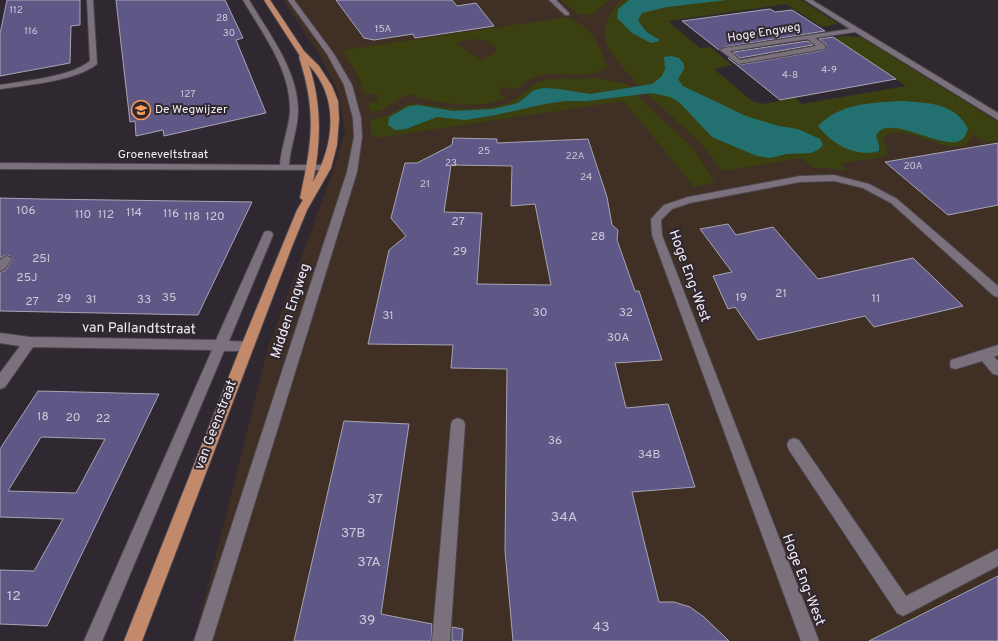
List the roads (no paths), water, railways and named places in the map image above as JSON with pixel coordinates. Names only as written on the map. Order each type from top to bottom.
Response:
[{"type":"main road","name":"van Geenstraat","points":[[133,641],[247,346],[302,210],[326,168],[333,145],[335,119],[334,101],[328,86],[316,68],[301,52],[267,0]]},
{"type":"main road","name":"van Geenstraat","points":[[301,52],[310,77],[316,103],[317,135],[302,210]]},
{"type":"street","points":[[0,87],[74,72],[92,65],[94,62],[90,0]]},
{"type":"street","points":[[246,0],[286,71],[293,94],[293,124],[285,154],[284,168]]},
{"type":"street","name":"Midden Engweg","points":[[204,641],[352,172],[358,137],[357,118],[348,85],[330,54],[292,0]]},
{"type":"street","points":[[552,0],[567,14]]},
{"type":"street","points":[[808,0],[998,117]]},
{"type":"street","name":"Hoge Engweg","points":[[809,37],[822,47],[738,62],[724,50],[786,40],[856,30]]},
{"type":"street","name":"Groeneveltstraat","points":[[0,166],[326,168]]},
{"type":"street","name":"Hoge Eng-West","points":[[810,641],[657,235],[656,219],[668,207],[688,200],[800,179],[834,178],[866,186],[894,201],[998,293]]},
{"type":"street","name":"van Geenstraat","points":[[93,641],[268,235]]},
{"type":"street","name":"van Pallandtstraat","points":[[0,338],[30,342],[247,346]]},
{"type":"street","points":[[0,383],[30,342]]},
{"type":"street","points":[[956,364],[998,350]]},
{"type":"street","points":[[984,355],[998,370]]},
{"type":"street","points":[[441,641],[458,424]]},
{"type":"street","points":[[794,445],[903,607],[998,557]]},
{"type":"place","name":"De Wegwijzer","points":[[141,110]]}]
